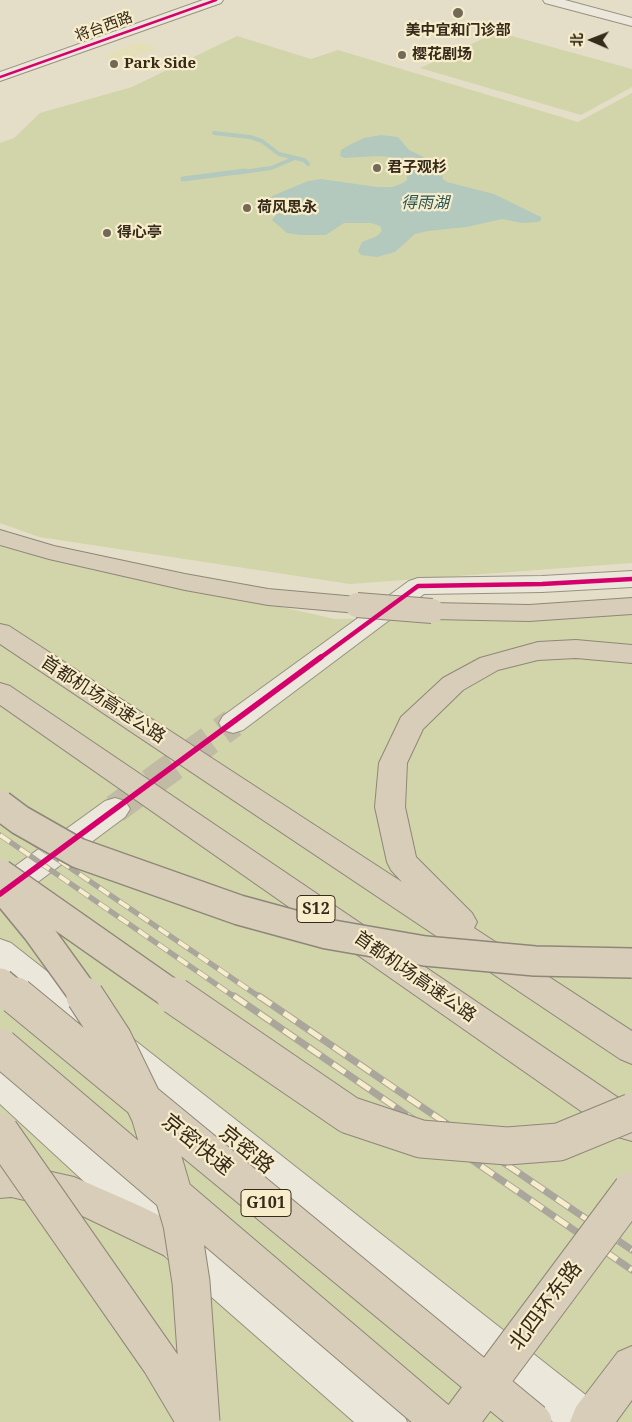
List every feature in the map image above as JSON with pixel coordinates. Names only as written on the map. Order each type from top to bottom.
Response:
[{"type":"highway","points":[[0,537],[49,552],[185,582],[268,597],[357,605],[432,611],[529,612],[626,592]]},
{"type":"highway","name":"首都机场高速公路","points":[[0,632],[632,1049]]},
{"type":"highway","points":[[501,962],[402,862],[390,807],[393,763],[411,724],[453,684],[489,664],[538,651],[576,649],[632,654]]},
{"type":"highway","name":"首都机场高速公路","points":[[0,692],[632,1127]]},
{"type":"highway","points":[[0,805],[20,820],[78,852],[239,910],[327,934],[425,951],[535,961],[632,963]]},
{"type":"highway","points":[[0,874],[291,1077],[350,1115],[421,1140],[507,1146],[559,1142],[632,1112]]},
{"type":"highway","points":[[0,884],[37,930],[109,1032],[150,1115],[183,1234],[191,1282],[201,1422]]},
{"type":"highway","name":"京密快速","points":[[0,983],[533,1422]]},
{"type":"highway","points":[[0,1047],[440,1422]]},
{"type":"highway","points":[[0,1132],[161,1362],[196,1422]]},
{"type":"highway","points":[[0,1181],[11,1180],[74,1194],[180,1245]]},
{"type":"highway","name":"北四环东路","points":[[459,1422],[632,1190]]},
{"type":"highway","points":[[591,1422],[632,1366]]},
{"type":"main road","name":"将台西路","points":[[0,77],[216,0]]},
{"type":"main road","points":[[550,0],[632,22]]},
{"type":"main road","points":[[572,0],[632,16]]},
{"type":"main road","points":[[233,723],[418,586],[542,584],[626,592]]},
{"type":"main road","points":[[0,894],[115,809]]},
{"type":"main road","name":"京密路","points":[[0,952],[586,1422]]},
{"type":"main road","points":[[0,1082],[180,1245],[386,1422]]},
{"type":"shaded area","points":[[141,42],[159,48],[136,56],[115,59],[105,55]]},
{"type":"green space","points":[[497,32],[632,69],[632,87],[581,115],[420,68]]},
{"type":"green space","points":[[237,36],[311,59],[338,50],[578,122],[632,93],[632,563],[350,584],[39,537],[0,523],[0,143],[14,138],[40,113],[132,87]]},
{"type":"green space","points":[[0,544],[335,619],[632,614],[632,1422],[0,1422]]},
{"type":"water","name":"得雨湖","points":[[381,135],[398,137],[409,150],[430,160],[441,168],[443,179],[447,182],[494,194],[541,217],[541,220],[538,222],[522,223],[502,219],[467,227],[428,231],[415,234],[395,252],[377,257],[361,255],[358,251],[362,242],[377,236],[382,231],[380,226],[371,223],[344,223],[326,235],[300,235],[287,233],[272,220],[276,215],[271,199],[272,196],[308,181],[321,179],[377,187],[392,187],[407,180],[407,172],[399,162],[391,157],[344,158],[340,156],[341,150],[351,144],[364,138]]},
{"type":"waterway","points":[[214,133],[250,137],[262,141],[279,154],[304,160],[308,164]]},
{"type":"waterway","points":[[235,173],[271,168],[295,158]]},
{"type":"waterway","points":[[183,179],[245,171]]},
{"type":"tunnel","points":[[115,809],[233,723]]},
{"type":"railway","points":[[0,820],[261,998]]},
{"type":"railway","points":[[0,835],[236,998]]},
{"type":"railway","points":[[234,996],[632,1270]]},
{"type":"railway","points":[[259,996],[632,1250]]},
{"type":"cycle path","points":[[0,77],[216,0]]},
{"type":"cycle path","points":[[0,894],[418,586],[542,584],[632,579]]},
{"type":"place","name":"美中宜和门诊部","points":[[458,13]]},
{"type":"place","name":"樱花剧场","points":[[402,55]]},
{"type":"place","name":"Park Side","points":[[114,64]]},
{"type":"place","name":"君子观杉","points":[[377,168]]},
{"type":"place","name":"荷风思永","points":[[247,208]]},
{"type":"place","name":"得心亭","points":[[107,233]]}]
